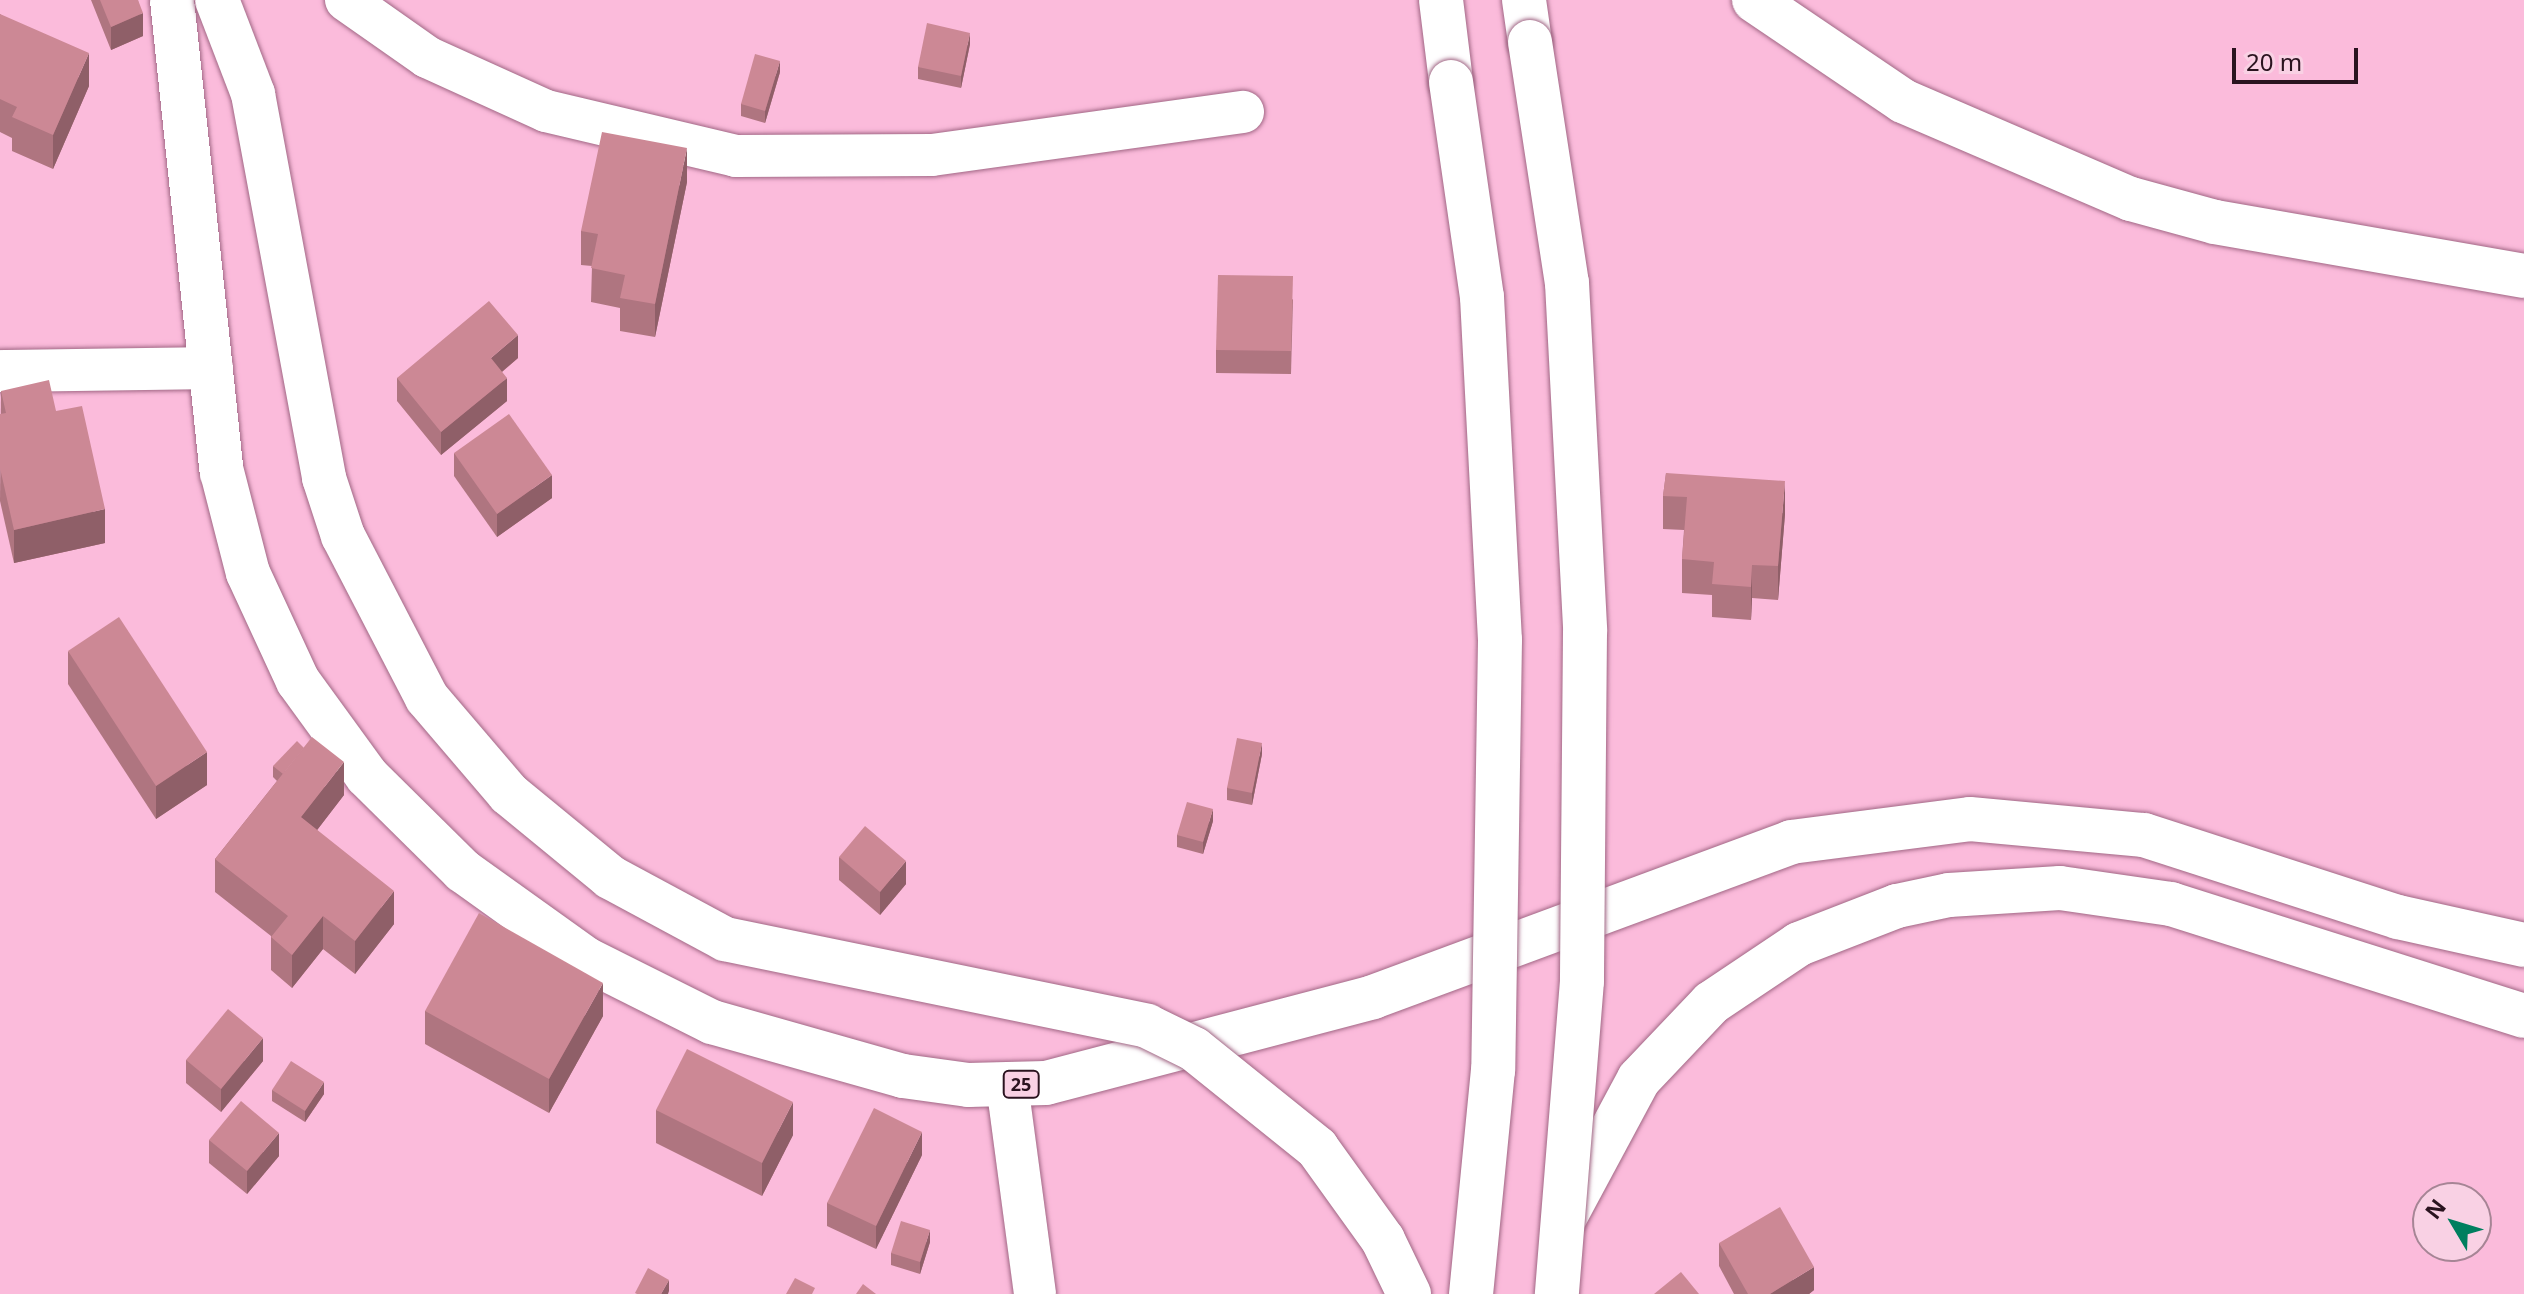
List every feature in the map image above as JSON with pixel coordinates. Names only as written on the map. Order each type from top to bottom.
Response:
[{"type":"main road","name":"25","points":[[172,0],[222,472],[270,628],[298,681],[367,776],[463,871],[586,959],[712,1022],[838,1063],[968,1085],[1046,1083],[1373,997],[1733,860],[1909,822],[2030,820],[2144,835],[2398,917],[2524,945]]},
{"type":"main road","points":[[217,0],[253,94],[324,478],[343,536],[427,698],[509,794],[610,877],[725,939],[1132,1023],[1194,1049],[1317,1148],[1383,1240],[1409,1294]]},
{"type":"main road","points":[[1441,0],[1482,297],[1500,640],[1493,1070],[1471,1294]]},
{"type":"main road","points":[[1754,0],[1903,101],[2131,199],[2215,222],[2524,276]]},
{"type":"main road","points":[[1527,21],[1567,283],[1585,632],[1582,981],[1566,1217],[1557,1294]]},
{"type":"main road","points":[[1566,1217],[1632,1090],[1711,1003],[1799,944],[1897,906],[2005,889],[2116,893],[2171,904],[2524,1016]]},
{"type":"street","points":[[346,0],[427,57],[546,111],[736,156],[919,156],[1243,112]]},
{"type":"street","points":[[0,371],[212,368]]},
{"type":"street","points":[[1007,1084],[1035,1294]]},
{"type":"building","points":[[100,0],[138,0],[143,13],[111,27]]},
{"type":"building","points":[[0,14],[89,53],[53,135],[12,117],[17,107],[0,99]]},
{"type":"building","points":[[927,23],[970,33],[961,76],[918,67]]},
{"type":"building","points":[[755,54],[780,61],[765,111],[741,104]]},
{"type":"building","points":[[602,132],[687,148],[655,304],[620,298],[625,275],[591,268],[598,234],[581,231]]},
{"type":"building","points":[[1218,275],[1293,276],[1291,351],[1216,350]]},
{"type":"building","points":[[489,301],[518,335],[491,358],[507,378],[441,432],[397,378]]},
{"type":"building","points":[[49,380],[56,411],[82,406],[105,509],[14,530],[0,468],[0,414],[6,413],[1,391]]},
{"type":"building","points":[[509,414],[552,475],[497,514],[454,453]]},
{"type":"building","points":[[1666,473],[1785,481],[1778,566],[1752,565],[1751,587],[1712,584],[1714,562],[1682,559],[1687,497],[1663,496]]},
{"type":"building","points":[[119,617],[207,752],[156,786],[68,651]]},
{"type":"building","points":[[312,737],[344,762],[301,817],[394,891],[355,941],[323,916],[292,955],[271,937],[288,916],[215,859]]},
{"type":"building","points":[[1237,738],[1262,743],[1252,793],[1227,788]]},
{"type":"building","points":[[297,741],[304,748],[283,774],[273,766]]},
{"type":"building","points":[[1187,802],[1213,809],[1203,842],[1177,835]]},
{"type":"building","points":[[865,826],[906,861],[880,892],[839,857]]},
{"type":"building","points":[[479,913],[603,983],[549,1079],[425,1011]]},
{"type":"building","points":[[228,1009],[263,1038],[221,1089],[186,1060]]},
{"type":"building","points":[[687,1049],[793,1102],[762,1163],[656,1110]]},
{"type":"building","points":[[291,1061],[324,1082],[305,1111],[272,1090]]},
{"type":"building","points":[[241,1101],[279,1133],[247,1171],[209,1140]]},
{"type":"building","points":[[874,1108],[922,1132],[876,1226],[827,1203]]},
{"type":"building","points":[[1780,1207],[1814,1267],[1770,1294],[1748,1294],[1719,1243]]},
{"type":"building","points":[[901,1221],[930,1230],[920,1262],[891,1253]]},
{"type":"building","points":[[648,1268],[669,1280],[661,1294],[635,1293]]},
{"type":"building","points":[[1681,1272],[1699,1294],[1654,1294]]},
{"type":"building","points":[[795,1278],[815,1288],[812,1294],[786,1294]]},
{"type":"building","points":[[863,1284],[876,1294],[856,1294]]}]
